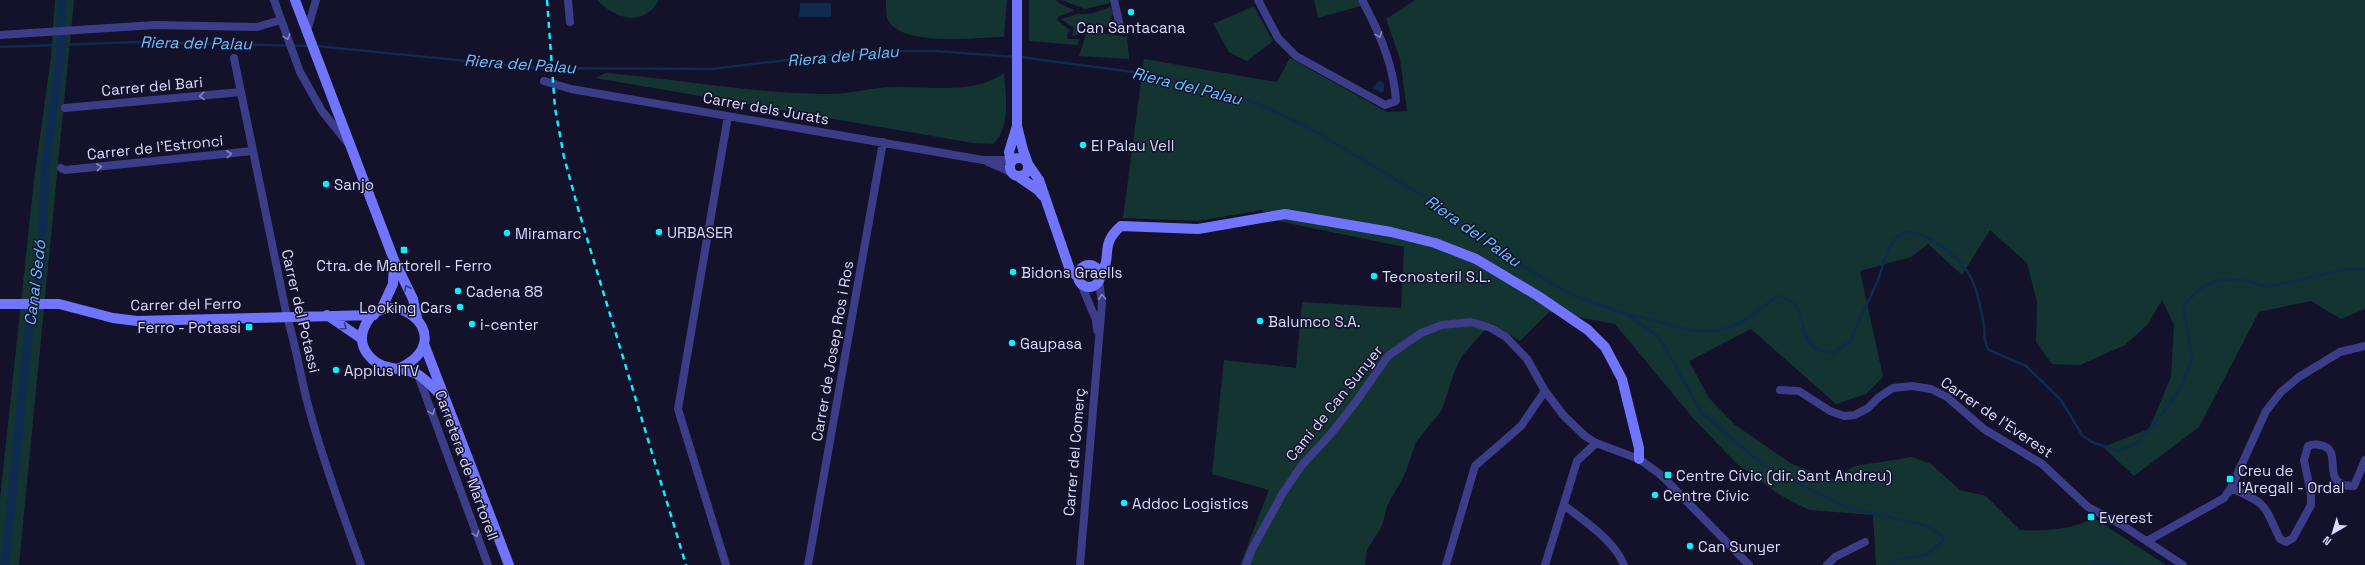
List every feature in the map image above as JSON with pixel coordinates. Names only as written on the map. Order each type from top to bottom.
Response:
[{"type":"street","name":"Carretera de Martorell","points":[[274,0],[300,72],[322,111],[349,145]]},
{"type":"street","name":"Carretera de Martorell","points":[[295,0],[394,260],[413,299],[417,318],[424,330],[424,344],[509,565]]},
{"type":"street","points":[[307,31],[316,0]]},
{"type":"street","points":[[568,0],[570,22]]},
{"type":"street","points":[[1014,170],[1009,152],[1017,126],[1017,0]]},
{"type":"street","points":[[1114,0],[1120,26]]},
{"type":"street","points":[[1258,0],[1278,38],[1296,56],[1373,100],[1385,105],[1396,101],[1395,82],[1375,22],[1362,0]]},
{"type":"street","points":[[0,35],[74,31],[155,24],[257,27],[281,20]]},
{"type":"street","name":"Carrer del Potassi","points":[[234,58],[287,317],[297,350],[309,410],[317,438],[361,565]]},
{"type":"street","name":"Carrer dels Jurats","points":[[544,81],[571,89],[983,160],[1014,170]]},
{"type":"street","name":"Carrer del Bari","points":[[65,108],[241,92]]},
{"type":"street","points":[[726,565],[678,409],[728,116]]},
{"type":"street","name":"Carrer del Comerç","points":[[1017,126],[1028,164],[1039,180],[1070,270],[1079,280],[1096,320],[1099,341]]},
{"type":"street","name":"Carrer de Josep Ros i Ros","points":[[808,565],[883,142]]},
{"type":"street","name":"Carrer de l'Estronci","points":[[61,168],[65,170],[253,151]]},
{"type":"street","points":[[998,160],[1009,152]]},
{"type":"street","points":[[1022,158],[1028,164],[1027,173],[1014,170],[1016,159],[1022,158]]},
{"type":"street","name":"Carrer dels Jurats","points":[[983,160],[998,160],[1014,170]]},
{"type":"street","name":"Carrer del Comerç","points":[[1014,170],[1038,190],[1048,203]]},
{"type":"street","name":"Carrer del Comerç","points":[[1080,565],[1102,303],[1097,274],[1106,261],[1106,250],[1112,234],[1121,226],[1198,229],[1285,214],[1390,232],[1435,243],[1476,259],[1507,277],[1588,330],[1605,346],[1622,379],[1639,448],[1638,459]]},
{"type":"street","points":[[1066,255],[1074,264],[1083,267],[1097,274],[1090,287],[1079,280],[1083,267]]},
{"type":"street","name":"Carretera de Martorell","points":[[394,260],[393,284],[378,312],[365,325],[362,339],[365,351],[373,360],[388,368],[400,368],[418,375],[435,388],[446,401]]},
{"type":"street","name":"Carrer del Ferro","points":[[0,304],[47,303],[113,318],[137,321],[287,317],[378,312]]},
{"type":"street","points":[[378,312],[400,309],[407,310],[417,318]]},
{"type":"street","points":[[326,315],[362,339]]},
{"type":"street","name":"Camí de Can Sunyer","points":[[1246,565],[1252,549],[1283,493],[1302,465],[1329,436],[1355,403],[1388,356],[1421,333],[1442,325],[1471,322],[1491,328],[1506,337],[1527,359],[1545,391],[1564,416],[1596,443],[1638,459],[1661,475],[1749,565]]},
{"type":"street","points":[[400,368],[415,359],[422,351],[424,344]]},
{"type":"street","points":[[2147,541],[2224,498],[2231,488],[2266,411],[2281,392],[2299,377],[2340,352],[2365,346]]},
{"type":"street","name":"Carretera de Martorell","points":[[418,375],[488,565]]},
{"type":"street","name":"Carrer de l'Everest","points":[[1780,390],[1799,391],[1830,411],[1844,416],[1855,415],[1868,408],[1879,397],[1893,388],[1912,386],[1931,389],[1947,397],[1984,429],[2042,464],[2088,507],[2122,524],[2183,565]]},
{"type":"street","points":[[1446,565],[1474,466],[1521,426],[1545,391]]},
{"type":"street","points":[[1545,565],[1578,461],[1596,443]]},
{"type":"street","points":[[2231,488],[2262,504],[2267,509],[2280,539],[2286,542],[2293,538],[2311,505],[2312,494],[2304,460],[2308,446],[2313,444],[2328,447],[2332,452],[2334,477],[2337,482],[2345,486],[2354,486],[2365,460]]},
{"type":"street","points":[[1564,505],[1602,536],[1620,555],[1624,565]]},
{"type":"street","points":[[1827,565],[1835,557],[1865,542]]},
{"type":"green space","points":[[55,0],[74,0],[19,565],[0,565],[0,499],[34,180],[51,57]]},
{"type":"green space","points":[[597,0],[659,0],[653,9],[645,14],[629,18],[612,12]]},
{"type":"green space","points":[[886,0],[1007,0],[1004,37],[940,39],[906,34],[894,27],[887,18]]},
{"type":"green space","points":[[1029,0],[1056,0],[1060,4],[1074,10],[1059,16],[1057,20],[1070,30],[1067,35],[1068,39],[1079,39],[1077,45],[1029,41]]},
{"type":"green space","points":[[1062,0],[1109,0],[1110,3],[1085,9]]},
{"type":"green space","points":[[1314,0],[1357,0],[1361,6],[1318,18]]},
{"type":"green space","points":[[1415,0],[2365,0],[2365,309],[2341,319],[2311,301],[2259,312],[2199,427],[2134,476],[2103,447],[2149,429],[2171,377],[2174,325],[2162,300],[2148,324],[2125,345],[2080,365],[2052,364],[2036,342],[2037,302],[2027,263],[1990,230],[1962,275],[1928,244],[1911,257],[1860,271],[1883,377],[1866,394],[1836,404],[1751,329],[1689,361],[1709,398],[1734,424],[1792,464],[1833,479],[1855,466],[1912,457],[1931,464],[1960,490],[1986,496],[2020,530],[2058,529],[2076,525],[2094,518],[2166,565],[1876,565],[1873,515],[1809,510],[1780,495],[1736,463],[1693,418],[1615,324],[1549,312],[1520,341],[1491,323],[1462,356],[1455,370],[1442,410],[1416,442],[1405,474],[1387,506],[1382,526],[1367,550],[1365,565],[1240,565],[1269,490],[1212,474],[1224,360],[1296,368],[1302,302],[1401,308],[1404,247],[1278,221],[1262,210],[1198,221],[1123,218],[1144,59],[1277,82],[1290,58],[1387,112],[1407,111],[1400,59],[1386,19]]},
{"type":"green space","points":[[1254,6],[1273,41],[1247,61],[1229,52],[1213,24]]},
{"type":"green space","points":[[1111,7],[1113,14],[1107,26],[1084,23],[1078,34],[1072,36],[1074,28],[1061,19],[1078,14],[1090,14]]},
{"type":"green space","points":[[1087,31],[1127,37],[1129,59],[1079,56]]},
{"type":"green space","points":[[606,73],[773,92],[829,94],[887,87],[966,87],[992,80],[1004,73],[1006,111],[1003,129],[993,144],[973,143],[595,78]]},
{"type":"water","points":[[800,3],[831,3],[831,17],[799,17]]},
{"type":"water","points":[[1380,80],[1384,84],[1384,91],[1382,93],[1372,88]]},
{"type":"waterway","name":"Canal Sedó","points":[[5,565],[29,328],[40,271],[46,161],[60,60],[62,0]]},
{"type":"waterway","name":"Riera del Palau","points":[[0,47],[139,42],[309,46]]},
{"type":"waterway","name":"Riera del Palau","points":[[316,46],[537,68],[711,69],[865,51],[936,51],[1015,57]]},
{"type":"waterway","points":[[1020,57],[1163,76],[1258,104],[1308,127],[1427,198],[1507,257],[1572,295],[1624,313],[1690,330],[1717,331],[1733,326],[1744,321],[1776,297],[1781,296],[1796,305],[1809,342],[1814,347],[1822,351],[1834,353],[1850,341],[1878,280],[1889,247],[1897,237],[1906,232],[1923,236],[1932,240],[1948,251],[1962,264],[1970,276],[1979,301],[1984,324],[1985,339],[1989,350],[2026,366],[2061,400],[2082,435],[2092,442],[2118,451],[2135,444],[2156,422],[2180,389],[2192,359],[2184,311],[2185,304],[2201,288],[2222,279],[2247,281],[2268,287],[2347,269],[2365,269]]},
{"type":"waterway","points":[[1626,314],[1659,337],[1702,413],[1768,469],[1846,507],[1927,526],[1941,535],[1944,540],[1926,555],[1900,559],[1890,565]]},
{"type":"waterway","points":[[2092,565],[2103,563],[2123,565]]},
{"type":"railway","points":[[547,0],[555,108],[564,157],[579,212],[686,565]]},
{"type":"place","name":"Can Santacana","points":[[1131,12]]},
{"type":"place","name":"El Palau Vell","points":[[1083,145]]},
{"type":"place","name":"Sanjo","points":[[326,184]]},
{"type":"place","name":"URBASER","points":[[659,232]]},
{"type":"place","name":"Miramarc","points":[[507,233]]},
{"type":"place","name":"Ctra. de Martorell - Ferro","points":[[404,250]]},
{"type":"place","name":"Bidons Graells","points":[[1013,272]]},
{"type":"place","name":"Tecnosteril S.L.","points":[[1374,276]]},
{"type":"place","name":"Cadena 88","points":[[458,291]]},
{"type":"place","name":"Looking Cars","points":[[460,307]]},
{"type":"place","name":"Balumco S.A.","points":[[1260,321]]},
{"type":"place","name":"i-center","points":[[472,324]]},
{"type":"place","name":"Ferro - Potassi","points":[[249,327]]},
{"type":"place","name":"Gaypasa","points":[[1012,343]]},
{"type":"place","name":"Applus ITV","points":[[336,370]]},
{"type":"place","name":"Centre Cívic (dir. Sant Andreu)","points":[[1668,475]]},
{"type":"place","name":"Creu de l'Aregall - Ordal","points":[[2230,479]]},
{"type":"place","name":"Centre Cívic","points":[[1655,495]]},
{"type":"place","name":"Addoc Logistics","points":[[1124,503]]},
{"type":"place","name":"Everest","points":[[2091,517]]},
{"type":"place","name":"Can Sunyer","points":[[1690,546]]}]
